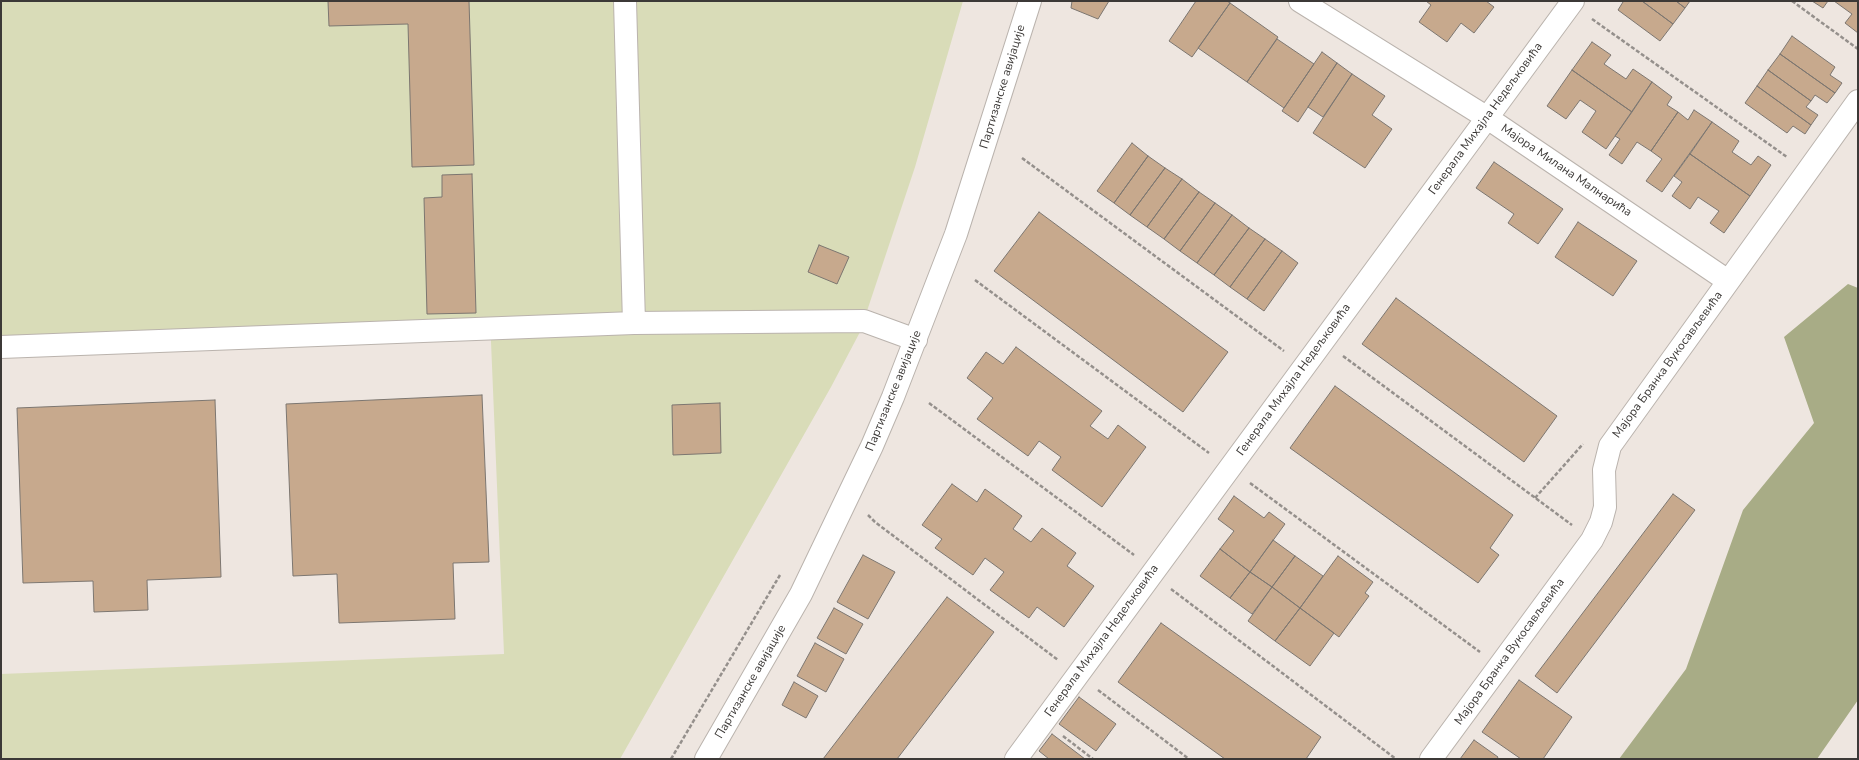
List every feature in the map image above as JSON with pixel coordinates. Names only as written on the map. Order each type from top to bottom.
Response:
[{"type":"street","points":[[625,1],[634,322]]},
{"type":"street","name":"Партизанске авијације","points":[[706,759],[801,594],[894,397],[956,234],[1030,1]]},
{"type":"street","name":"Мајора Милана Малнарића","points":[[1300,1],[1486,117],[1728,281]]},
{"type":"street","name":"Генерала Михајла Недељковића","points":[[1016,759],[1486,117],[1572,2]]},
{"type":"street","name":"Мајора Бранка Вукосављевића","points":[[1431,759],[1592,540],[1601,522],[1605,506],[1604,470],[1610,446],[1858,101]]},
{"type":"street","points":[[1,347],[634,322],[864,321],[916,340]]},
{"type":"path","points":[[1792,1],[1858,49]]},
{"type":"path","points":[[1572,2],[1807,171]]},
{"type":"path","points":[[1022,158],[1304,366]]},
{"type":"path","points":[[975,280],[1499,666]]},
{"type":"path","points":[[1323,341],[1592,540]]},
{"type":"path","points":[[929,403],[1153,572],[1396,759]]},
{"type":"path","points":[[1535,498],[1582,444],[1610,446]]},
{"type":"path","points":[[849,495],[875,522],[1189,759]]},
{"type":"path","points":[[671,759],[781,574]]},
{"type":"path","points":[[1043,721],[1093,759]]},
{"type":"green space","points":[[1,1],[963,1],[915,167],[860,332],[831,387],[620,759],[1,759],[1,674],[504,654],[490,318],[1,341]]},
{"type":"green space","points":[[1848,284],[1858,288],[1858,700],[1817,759],[1619,759],[1686,669],[1743,510],[1814,423],[1784,337]]},
{"type":"building","points":[[328,1],[469,1],[474,165],[412,167],[408,24],[329,26]]},
{"type":"building","points":[[1072,1],[1109,1],[1098,19],[1071,8]]},
{"type":"building","points":[[1196,1],[1227,1],[1230,3],[1192,57],[1169,41]]},
{"type":"building","points":[[1426,1],[1486,1],[1494,7],[1474,33],[1461,23],[1447,42],[1419,22],[1431,5]]},
{"type":"building","points":[[1621,1],[1642,1],[1673,24],[1660,41],[1618,10],[1623,2]]},
{"type":"building","points":[[1642,1],[1676,1],[1685,8],[1673,24]]},
{"type":"building","points":[[1676,1],[1690,1],[1685,8]]},
{"type":"building","points":[[1812,1],[1828,1],[1823,8]]},
{"type":"building","points":[[1834,1],[1858,1],[1858,33],[1845,23],[1852,14]]},
{"type":"building","points":[[1230,3],[1278,37],[1247,82],[1198,48]]},
{"type":"building","points":[[1792,36],[1835,67],[1830,75],[1842,83],[1835,93],[1780,54]]},
{"type":"building","points":[[1277,39],[1314,64],[1284,108],[1247,82]]},
{"type":"building","points":[[1592,42],[1611,55],[1604,64],[1626,79],[1633,69],[1652,82],[1632,112],[1572,70]]},
{"type":"building","points":[[1322,52],[1337,63],[1298,122],[1282,111]]},
{"type":"building","points":[[1780,54],[1835,93],[1827,103],[1815,95],[1811,101],[1768,70]]},
{"type":"building","points":[[1337,63],[1352,74],[1323,117],[1308,107]]},
{"type":"building","points":[[1572,70],[1632,112],[1606,149],[1582,132],[1596,111],[1580,100],[1566,119],[1547,106]]},
{"type":"building","points":[[1768,70],[1811,101],[1806,107],[1818,115],[1811,125],[1757,86]]},
{"type":"building","points":[[1352,74],[1385,96],[1372,115],[1392,129],[1365,168],[1313,133]]},
{"type":"building","points":[[1652,82],[1672,97],[1667,105],[1678,112],[1651,151],[1637,142],[1622,164],[1609,155],[1620,139],[1615,136]]},
{"type":"building","points":[[1757,86],[1811,125],[1805,134],[1793,126],[1787,133],[1745,103]]},
{"type":"building","points":[[1694,110],[1712,122],[1662,192],[1646,181],[1662,159],[1651,151],[1678,112],[1688,120]]},
{"type":"building","points":[[1712,122],[1739,141],[1732,152],[1751,165],[1758,156],[1771,165],[1750,196],[1690,154]]},
{"type":"building","points":[[1132,143],[1148,156],[1114,203],[1097,191]]},
{"type":"building","points":[[1690,154],[1750,196],[1724,233],[1710,223],[1719,211],[1698,197],[1690,209],[1672,196],[1682,182],[1674,176]]},
{"type":"building","points":[[1148,156],[1165,168],[1130,215],[1114,203]]},
{"type":"building","points":[[1494,162],[1563,209],[1538,244],[1508,223],[1514,214],[1476,188]]},
{"type":"building","points":[[1165,168],[1182,179],[1147,227],[1130,215]]},
{"type":"building","points":[[472,174],[476,313],[427,314],[424,198],[442,197],[442,175]]},
{"type":"building","points":[[1182,179],[1199,192],[1164,239],[1147,227]]},
{"type":"building","points":[[1199,192],[1215,203],[1180,251],[1164,239]]},
{"type":"building","points":[[1215,203],[1232,215],[1197,263],[1180,251]]},
{"type":"building","points":[[1039,212],[1228,352],[1183,412],[994,271]]},
{"type":"building","points":[[1232,215],[1249,228],[1214,275],[1197,263]]},
{"type":"building","points":[[1578,222],[1637,261],[1613,296],[1555,257]]},
{"type":"building","points":[[1249,228],[1265,239],[1230,287],[1214,275]]},
{"type":"building","points":[[1265,239],[1282,251],[1247,299],[1230,287]]},
{"type":"building","points":[[819,245],[849,257],[837,284],[808,272]]},
{"type":"building","points":[[1282,251],[1298,263],[1264,311],[1247,299]]},
{"type":"building","points":[[1396,298],[1557,416],[1524,462],[1362,344]]},
{"type":"building","points":[[1016,347],[1102,411],[1090,426],[1108,439],[1118,425],[1146,447],[1102,507],[1052,470],[1061,457],[1039,441],[1028,456],[977,419],[993,398],[967,378],[986,352],[1003,364]]},
{"type":"building","points":[[1335,386],[1513,515],[1490,548],[1499,555],[1478,583],[1290,448]]},
{"type":"building","points":[[482,395],[489,562],[453,563],[455,619],[339,623],[337,574],[293,576],[286,404]]},
{"type":"building","points":[[215,400],[221,577],[147,580],[148,610],[94,612],[93,581],[23,583],[17,408]]},
{"type":"building","points":[[720,403],[721,453],[673,455],[672,405]]},
{"type":"building","points":[[952,484],[977,502],[985,489],[1022,516],[1013,529],[1031,542],[1042,528],[1076,553],[1067,566],[1094,586],[1064,627],[1037,607],[1029,618],[990,590],[1004,572],[985,558],[973,575],[935,548],[942,539],[922,525]]},
{"type":"building","points":[[1673,494],[1695,510],[1557,693],[1535,676]]},
{"type":"building","points":[[1234,496],[1264,518],[1269,512],[1285,524],[1250,572],[1220,549],[1234,531],[1218,519]]},
{"type":"building","points":[[1273,540],[1295,556],[1272,587],[1250,572]]},
{"type":"building","points":[[1220,549],[1250,572],[1230,598],[1200,576]]},
{"type":"building","points":[[863,555],[895,572],[868,619],[837,602]]},
{"type":"building","points":[[1295,556],[1323,576],[1300,608],[1272,587]]},
{"type":"building","points":[[1338,556],[1373,582],[1365,593],[1369,596],[1339,637],[1300,608]]},
{"type":"building","points":[[1250,572],[1272,587],[1252,614],[1230,598]]},
{"type":"building","points":[[1272,587],[1300,608],[1275,641],[1248,621]]},
{"type":"building","points":[[947,597],[994,632],[897,759],[823,759]]},
{"type":"building","points":[[834,608],[863,624],[846,654],[817,638]]},
{"type":"building","points":[[1300,608],[1334,633],[1310,666],[1275,641]]},
{"type":"building","points":[[1161,623],[1321,737],[1306,759],[1225,759],[1118,682]]},
{"type":"building","points":[[815,643],[844,659],[826,692],[797,676]]},
{"type":"building","points":[[1519,680],[1572,717],[1543,759],[1521,759],[1482,732]]},
{"type":"building","points":[[794,682],[818,696],[806,718],[782,705]]},
{"type":"building","points":[[1079,697],[1116,724],[1096,751],[1059,724]]},
{"type":"building","points":[[1052,734],[1085,759],[1049,759],[1039,751]]},
{"type":"building","points":[[1474,740],[1498,757],[1497,759],[1460,759]]}]
